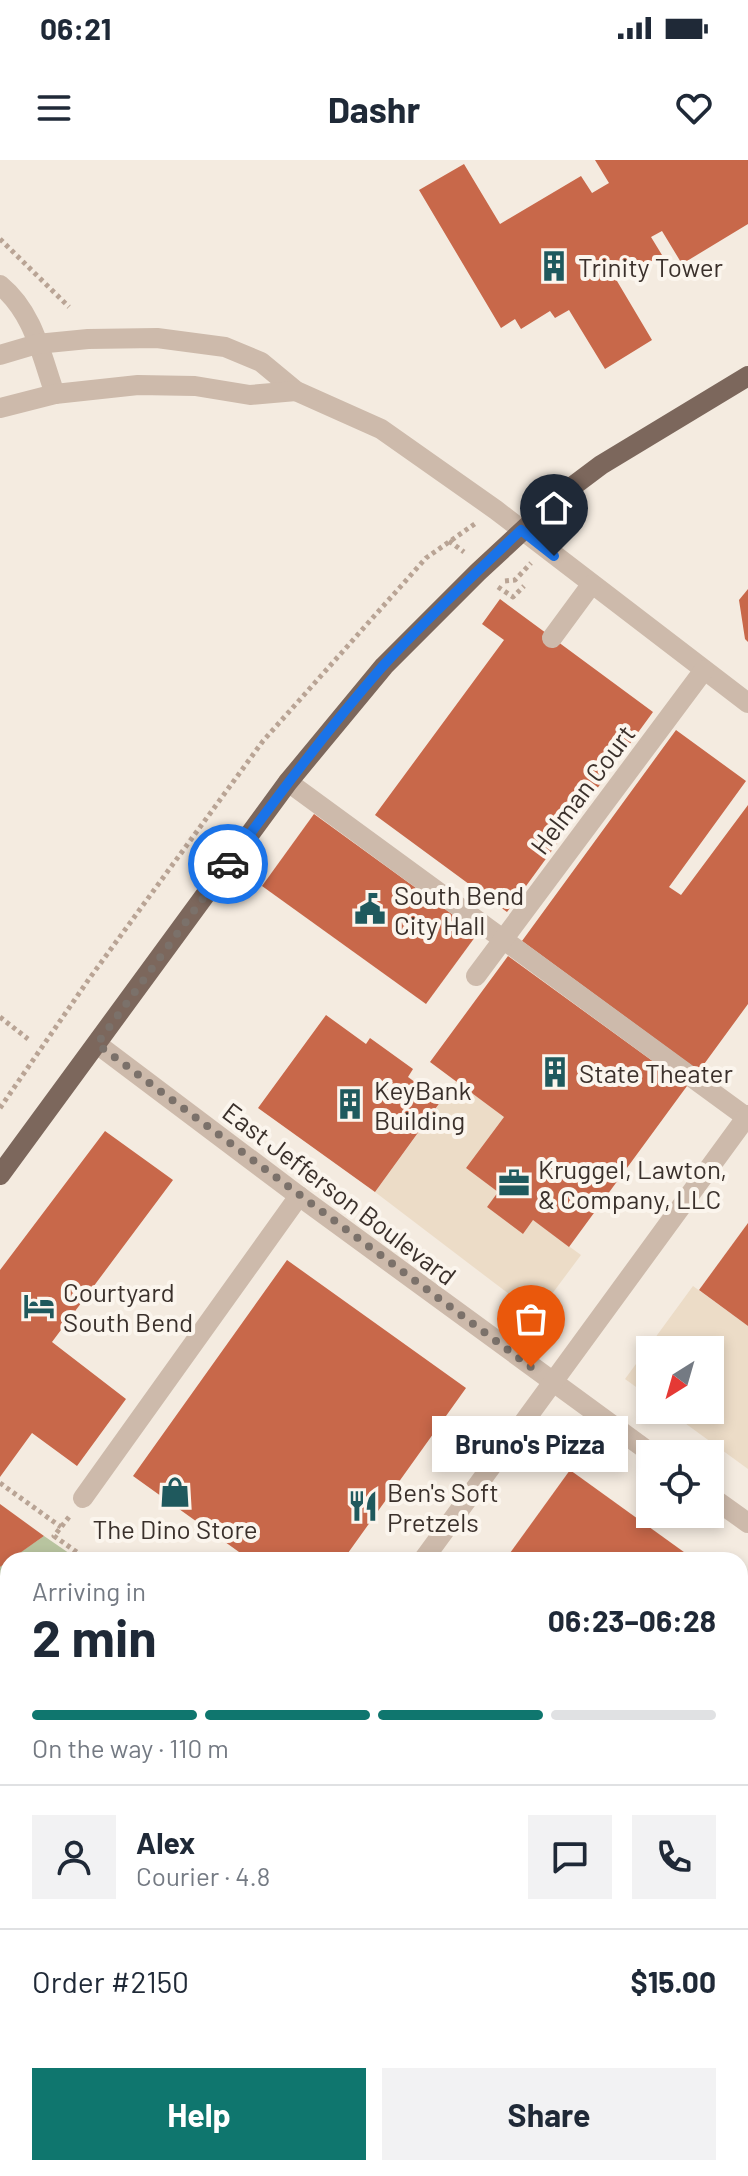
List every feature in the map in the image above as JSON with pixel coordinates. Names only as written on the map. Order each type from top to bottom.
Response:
[{"type":"main road","points":[[0,1175],[288,782],[421,626],[521,530],[601,465],[748,376]]},
{"type":"street","points":[[0,285],[27,315],[55,394]]},
{"type":"street","points":[[0,355],[37,344],[136,338],[225,347],[261,362],[296,391],[381,429],[521,530],[748,703]]},
{"type":"street","points":[[0,408],[55,394],[138,385],[195,386],[250,395],[296,391]]},
{"type":"street","points":[[552,638],[591,585]]},
{"type":"street","name":"Helman Court","points":[[476,976],[704,670]]},
{"type":"street","points":[[288,782],[747,1116],[429,1552]]},
{"type":"street","name":"East Jefferson Boulevard","points":[[97,1044],[636,1443]]},
{"type":"street","points":[[79,1504],[299,1196]]},
{"type":"street","points":[[724,1506],[748,1523]]},
{"type":"path","points":[[0,239],[69,307]]},
{"type":"path","points":[[0,1108],[89,979],[263,741],[426,558],[449,541]]},
{"type":"path","points":[[498,587],[513,597],[524,586]]},
{"type":"path","points":[[0,1017],[28,1039]]},
{"type":"path","points":[[0,1483],[61,1527]]},
{"type":"path","points":[[77,1552],[54,1536],[79,1504]]},
{"type":"green space","points":[[44,1536],[67,1552],[21,1552]]},
{"type":"shaded area","points":[[456,1081],[504,1117],[466,1168],[498,1192],[487,1207],[523,1234],[533,1220],[581,1255],[543,1306],[522,1304],[375,1192]]},
{"type":"shaded area","points":[[693,1286],[748,1326],[748,1469],[724,1452],[724,1440],[708,1440],[686,1424],[724,1424],[724,1336],[656,1336]]},
{"type":"shaded area","points":[[636,1364],[636,1387],[625,1379]]},
{"type":"building","name":"Trinity Tower","points":[[595,160],[748,160],[748,224],[682,264],[662,231],[651,237],[662,255],[617,281],[652,340],[605,369],[569,310],[555,318],[550,311],[521,329],[515,319],[501,328],[419,190],[464,164],[500,224],[581,176],[592,193],[609,183]]},
{"type":"building","points":[[748,589],[748,642],[739,600]]},
{"type":"building","points":[[500,599],[653,712],[507,912],[375,815],[504,640],[482,624]]},
{"type":"building","points":[[676,730],[746,781],[669,887],[681,895],[748,805],[748,1004],[699,1071],[522,941]]},
{"type":"building","name":"South Bend City Hall","points":[[314,814],[478,933],[426,1004],[262,886]]},
{"type":"building","name":"State Theater","points":[[508,956],[687,1086],[569,1247],[533,1220],[523,1234],[487,1207],[498,1192],[466,1168],[504,1117],[430,1062]]},
{"type":"building","name":"KeyBank Building","points":[[326,1015],[366,1044],[370,1038],[413,1069],[408,1077],[441,1101],[375,1192],[258,1108]]},
{"type":"building","name":"Courtyard South Bend","points":[[105,1131],[173,1180],[52,1342],[126,1399],[77,1466],[32,1433],[0,1477],[0,1270]]},
{"type":"building","points":[[748,1223],[748,1326],[699,1290]]},
{"type":"building","points":[[287,1260],[466,1388],[349,1552],[239,1552],[133,1476]]},
{"type":"building","points":[[570,1470],[636,1518],[636,1528],[651,1528],[684,1552],[511,1552]]},
{"type":"building","points":[[0,1504],[44,1536],[21,1552],[0,1552]]},
{"type":"way so far","points":[[228,864],[97,1044],[531,1367]]},
{"type":"place","name":"Trinity Tower","points":[[554,266]]},
{"type":"place","name":"South Bend City Hall","points":[[370,909]]},
{"type":"place","name":"State Theater","points":[[555,1072]]},
{"type":"place","name":"KeyBank Building","points":[[350,1104]]},
{"type":"place","name":"Kruggel, Lawton, & Company, LLC","points":[[514,1183]]},
{"type":"place","name":"Courtyard South Bend","points":[[39,1306]]},
{"type":"place","name":"Bruno's Pizza","points":[[531,1367]]},
{"type":"place","name":"The Dino Store","points":[[175,1492]]},
{"type":"place","name":"Ben's Soft Pretzels","points":[[363,1506]]},
{"type":"route","points":[[228,864],[288,782],[384,666],[521,530],[554,556]]}]
